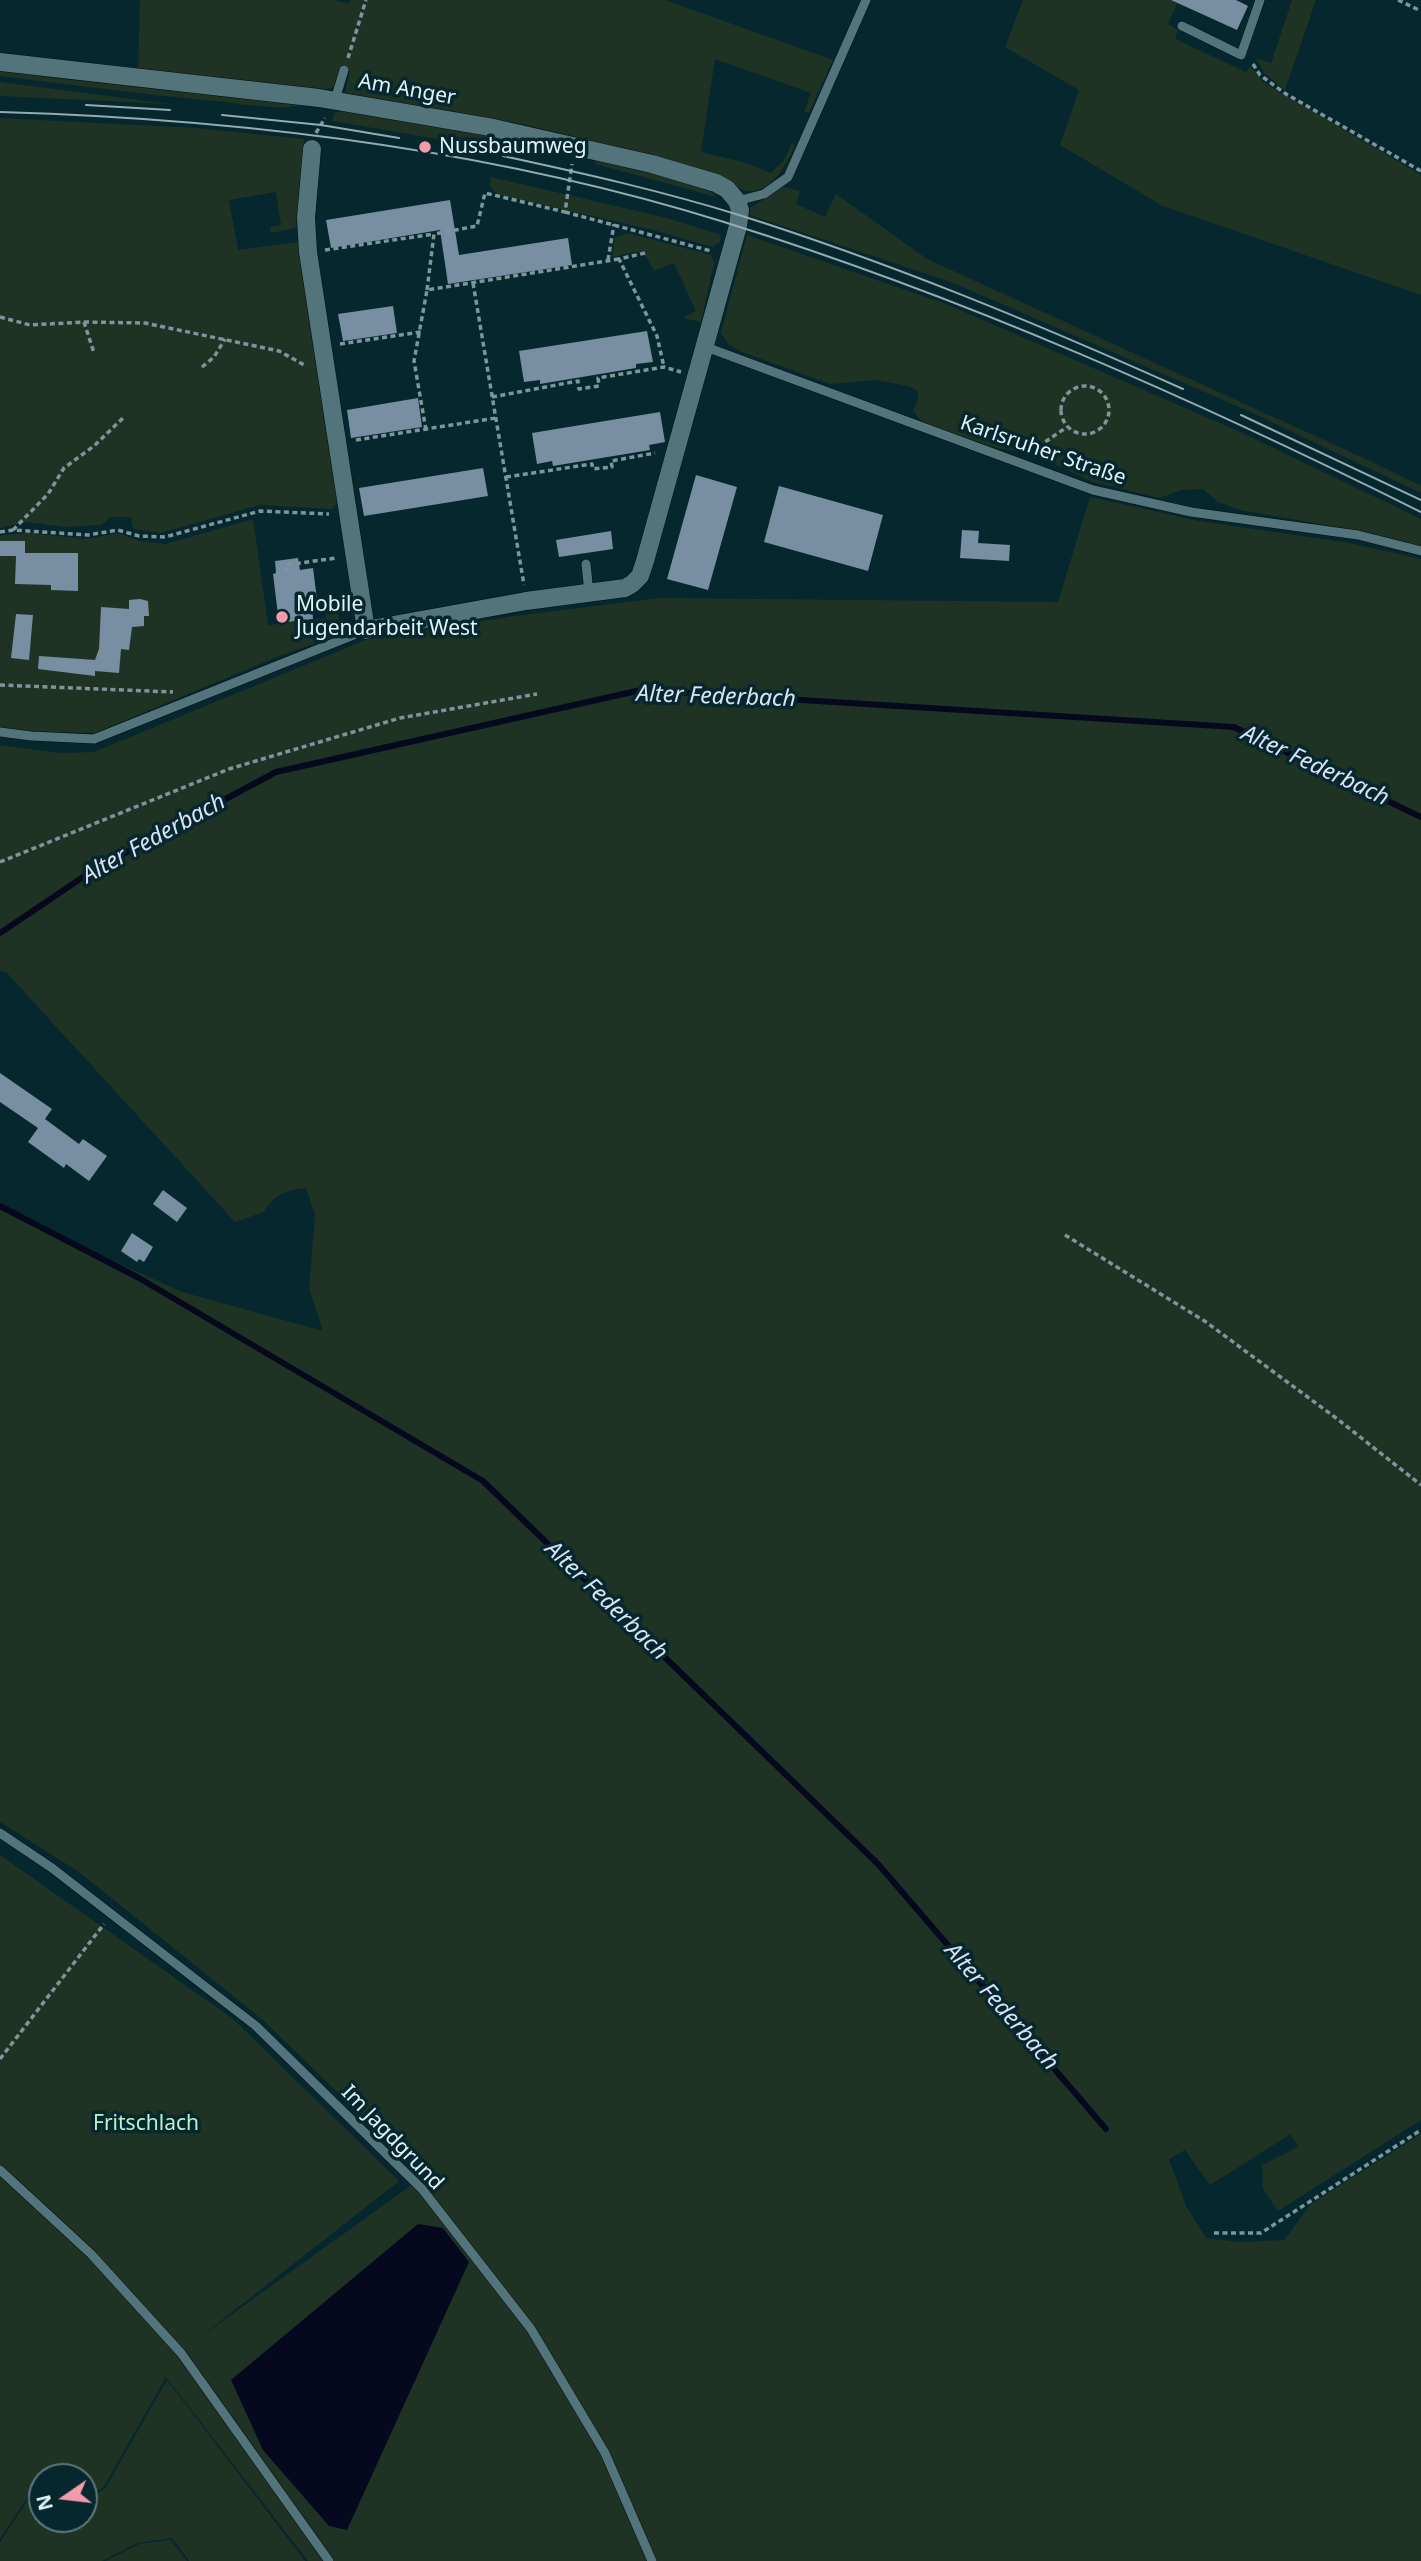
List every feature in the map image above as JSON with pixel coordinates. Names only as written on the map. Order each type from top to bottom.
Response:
[{"type":"street","name":"Am Anger","points":[[0,62],[328,99],[489,127],[652,164],[716,183],[727,189],[737,201]]},
{"type":"street","points":[[313,142],[306,218],[307,252],[339,443],[366,630],[526,601],[625,588],[639,576],[730,257],[739,215],[737,201]]},
{"type":"lane","points":[[737,201],[764,194],[788,177],[866,0]]},
{"type":"lane","points":[[1182,26],[1241,55],[1260,0]]},
{"type":"lane","points":[[328,99],[344,70]]},
{"type":"lane","name":"Karlsruher Straße","points":[[706,346],[1093,490],[1191,512],[1358,535],[1421,551]]},
{"type":"lane","points":[[586,564],[589,593]]},
{"type":"lane","points":[[0,732],[94,739],[366,630]]},
{"type":"lane","name":"Im Jagdgrund","points":[[0,1833],[52,1868],[256,2026],[422,2189],[531,2329],[606,2453],[652,2561]]},
{"type":"lane","points":[[0,2170],[91,2254],[181,2353],[329,2561]]},
{"type":"path","points":[[344,70],[366,0]]},
{"type":"path","points":[[1398,0],[1421,11]]},
{"type":"path","points":[[1241,55],[1272,85],[1421,171]]},
{"type":"path","points":[[313,142],[325,117],[315,116],[328,99]]},
{"type":"path","points":[[565,212],[572,162]]},
{"type":"path","points":[[307,252],[477,226],[485,193],[614,224],[730,257]]},
{"type":"path","points":[[608,260],[614,224]]},
{"type":"path","points":[[426,430],[414,361],[428,290],[434,234]]},
{"type":"path","points":[[428,290],[645,253]]},
{"type":"path","points":[[492,397],[578,382],[579,389],[599,386],[598,378],[664,367],[657,336],[619,258]]},
{"type":"path","points":[[473,283],[526,601]]},
{"type":"path","points":[[0,317],[30,325],[145,323],[279,351],[313,370],[325,371]]},
{"type":"path","points":[[84,322],[94,353]]},
{"type":"path","points":[[322,347],[421,332]]},
{"type":"path","points":[[202,367],[214,357],[225,339]]},
{"type":"path","points":[[1086,386],[1101,392],[1108,405],[1107,420],[1102,427],[1096,432],[1081,434],[1067,427],[1060,412],[1064,397],[1070,390],[1086,386]]},
{"type":"path","points":[[13,530],[48,494],[64,468],[94,446],[124,417]]},
{"type":"path","points":[[339,443],[496,418]]},
{"type":"path","points":[[1032,469],[1045,442],[1067,427]]},
{"type":"path","points":[[506,477],[592,464],[593,469],[612,467],[611,461],[662,452],[674,456]]},
{"type":"path","points":[[0,532],[13,530],[88,535],[118,530],[154,538],[260,511],[348,515]]},
{"type":"path","points":[[287,572],[286,565],[354,555]]},
{"type":"path","points":[[0,685],[186,692],[200,698]]},
{"type":"path","points":[[0,862],[229,769],[400,718],[537,694]]},
{"type":"path","points":[[1065,1235],[1206,1322],[1421,1485]]},
{"type":"path","points":[[0,2059],[112,1914]]},
{"type":"path","points":[[1214,2233],[1261,2233],[1421,2130]]},
{"type":"green space","points":[[140,0],[332,0],[349,3],[351,0],[665,0],[833,60],[809,113],[804,112],[811,93],[715,59],[701,152],[743,162],[771,173],[784,160],[792,143],[795,145],[775,178],[768,185],[751,191],[741,189],[702,169],[527,125],[345,93],[350,71],[339,72],[334,87],[326,89],[138,70]]},
{"type":"green space","points":[[1023,0],[1171,0],[1177,3],[1168,24],[1178,30],[1175,39],[1246,72],[1250,66],[1263,82],[1421,175],[1421,295],[1163,206],[1060,145],[1079,90],[1005,47]]},
{"type":"green space","points":[[1292,0],[1316,0],[1285,90],[1264,73],[1256,58],[1271,63]]},
{"type":"green space","points":[[0,70],[300,105],[258,106],[134,92],[0,76]]},
{"type":"green space","points":[[0,82],[170,104],[0,96]]},
{"type":"green space","points":[[343,111],[419,122],[558,150],[557,155],[493,141],[490,148],[332,121],[334,113]]},
{"type":"green space","points":[[0,118],[196,128],[304,139],[296,228],[271,233],[270,227],[281,225],[276,192],[229,200],[238,250],[298,242],[339,499],[333,509],[259,505],[161,533],[133,529],[131,517],[111,517],[101,525],[63,527],[27,522],[0,528]]},
{"type":"green space","points":[[596,158],[706,188],[717,197],[595,164]]},
{"type":"green space","points":[[491,177],[667,218],[721,235],[720,242],[713,247],[653,230],[497,194],[490,186]]},
{"type":"green space","points":[[783,187],[800,191],[796,204],[825,217],[836,194],[927,259],[1370,461],[1421,486],[1421,493],[1246,410],[951,282],[750,215],[750,208]]},
{"type":"green space","points":[[627,233],[711,255],[714,263],[701,322],[683,318],[696,311],[674,263],[654,271],[646,257],[639,252],[612,257],[615,238]]},
{"type":"green space","points":[[747,235],[946,304],[1238,431],[1421,519],[1421,546],[1360,531],[1240,510],[1218,502],[1203,489],[1181,490],[1160,498],[1093,482],[1033,454],[997,448],[934,428],[922,421],[913,411],[918,400],[918,391],[908,386],[877,380],[830,384],[742,352],[729,345],[721,333]]},
{"type":"green space","name":"Fritschlach","points":[[1090,497],[1199,521],[1350,543],[1421,559],[1421,2120],[1278,2211],[1263,2189],[1262,2165],[1298,2147],[1291,2134],[1210,2185],[1185,2150],[1169,2159],[1186,2206],[1206,2238],[1240,2242],[1284,2240],[1311,2204],[1421,2134],[1421,2561],[308,2561],[166,2377],[103,2488],[98,2490],[98,2463],[28,2463],[28,2497],[0,2539],[0,1855],[232,2018],[399,2181],[199,2338],[424,2176],[263,2020],[79,1872],[0,1822],[0,1210],[182,1292],[323,1331],[309,1289],[315,1215],[306,1188],[282,1194],[272,1201],[264,1212],[235,1222],[6,972],[0,971],[0,745],[60,753],[94,752],[368,639],[515,616],[659,598],[1058,602]]},
{"type":"green space","points":[[253,519],[268,625],[326,618],[325,606],[337,605],[341,634],[274,658],[95,733],[30,732],[0,728],[0,537],[27,533],[87,539],[118,533],[140,541],[165,544]]},
{"type":"green space","points":[[167,2380],[305,2561],[189,2561],[172,2538],[137,2543],[102,2561],[0,2561],[0,2542],[28,2500],[28,2533],[98,2533],[98,2492],[105,2489]]},
{"type":"green space","points":[[171,2540],[187,2561],[106,2561],[139,2544]]},
{"type":"water","points":[[418,2224],[443,2228],[469,2262],[347,2530],[329,2526],[263,2450],[231,2380]]},
{"type":"building","points":[[1171,0],[1236,0],[1248,6],[1237,30]]},
{"type":"building","points":[[450,200],[459,255],[568,238],[572,265],[448,284],[440,230],[331,248],[326,220]]},
{"type":"building","points":[[393,306],[397,333],[343,341],[338,314]]},
{"type":"building","points":[[647,331],[653,362],[636,364],[636,368],[540,384],[540,380],[524,382],[519,351]]},
{"type":"building","points":[[418,398],[422,427],[351,438],[347,410]]},
{"type":"building","points":[[660,412],[665,442],[649,445],[650,450],[553,466],[552,461],[537,464],[532,433]]},
{"type":"building","points":[[483,468],[488,496],[364,516],[359,488]]},
{"type":"building","points":[[696,475],[737,487],[708,590],[667,579]]},
{"type":"building","points":[[779,486],[883,515],[868,571],[764,542]]},
{"type":"building","points":[[962,530],[979,531],[978,543],[1010,545],[1009,561],[960,558]]},
{"type":"building","points":[[611,531],[613,549],[559,557],[556,540]]},
{"type":"building","points":[[0,541],[25,541],[25,553],[78,553],[78,591],[51,590],[51,585],[15,584],[16,556],[0,556]]},
{"type":"building","points":[[298,558],[300,570],[313,568],[318,607],[312,607],[313,619],[279,623],[273,574],[276,573],[275,561]]},
{"type":"building","points":[[129,600],[148,601],[149,616],[144,616],[144,626],[132,627],[129,650],[121,649],[119,673],[95,671],[95,676],[38,669],[39,656],[95,660],[99,649],[101,607],[129,609]]},
{"type":"building","points":[[16,614],[33,615],[29,660],[11,658]]},
{"type":"building","points":[[0,1073],[52,1109],[45,1119],[79,1144],[83,1139],[107,1156],[89,1181],[66,1164],[64,1168],[28,1142],[38,1128],[0,1102]]},
{"type":"building","points":[[163,1190],[187,1208],[177,1222],[153,1204]]},
{"type":"building","points":[[132,1233],[153,1247],[144,1262],[139,1259],[137,1262],[121,1251]]},
{"type":"waterway","name":"Alter Federbach","points":[[0,933],[95,869],[276,772],[641,690],[1234,727],[1421,817]]},
{"type":"waterway","name":"Alter Federbach","points":[[0,1206],[139,1278],[483,1481],[878,1864],[1106,2129]]},
{"type":"tram line","points":[[86,105],[170,110]]},
{"type":"tram line","points":[[0,112],[183,122],[366,142],[546,175],[636,197],[814,251],[991,317],[1165,391],[1421,512]]},
{"type":"tram line","points":[[222,115],[321,125],[399,138]]},
{"type":"tram line","points":[[503,156],[681,198],[852,253],[1074,341],[1183,389]]},
{"type":"tram line","points":[[1241,415],[1421,500]]},
{"type":"place","name":"Nussbaumweg","points":[[425,147]]},
{"type":"place","name":"Mobile Jugendarbeit West","points":[[282,617]]}]
